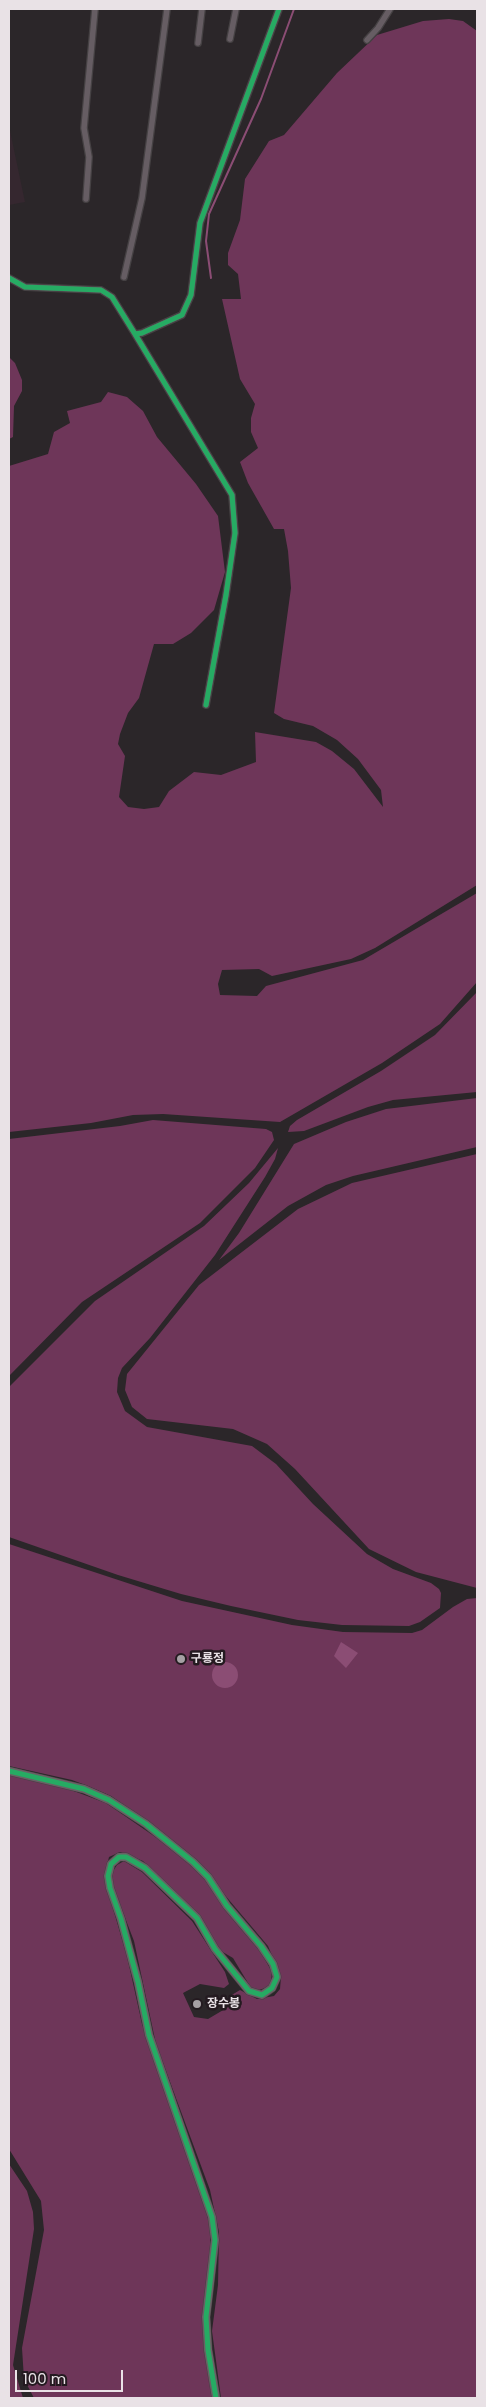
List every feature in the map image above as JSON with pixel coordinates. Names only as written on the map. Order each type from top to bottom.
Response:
[{"type":"street","points":[[86,199],[89,157],[84,128],[95,9]]},
{"type":"street","points":[[124,277],[142,198],[167,9]]},
{"type":"street","points":[[198,43],[202,9]]},
{"type":"street","points":[[230,39],[236,9]]},
{"type":"street","points":[[135,334],[170,322],[182,315],[187,308],[200,223],[279,9]]},
{"type":"street","points":[[367,40],[378,28],[390,9]]},
{"type":"street","points":[[9,278],[24,287],[101,290],[112,297],[232,495],[235,533],[206,705]]},
{"type":"street","points":[[9,1771],[84,1789],[109,1800],[146,1824],[193,1862],[208,1878],[273,1964],[277,1977],[272,1988],[262,1995],[249,1991],[215,1949],[197,1918],[145,1868],[126,1857],[119,1856],[112,1864],[108,1876],[110,1888],[138,1982],[149,2035],[212,2217],[216,2240],[206,2316],[208,2350],[216,2398]]},
{"type":"shaded area","points":[[449,19],[463,21],[477,31],[477,885],[375,948],[351,959],[272,976],[259,969],[222,970],[218,984],[220,995],[257,996],[266,986],[363,960],[477,893],[477,982],[440,1024],[382,1063],[280,1122],[163,1114],[133,1115],[91,1123],[9,1132],[9,466],[48,454],[54,432],[70,423],[67,411],[101,402],[108,392],[127,397],[143,411],[157,437],[196,484],[218,516],[225,572],[214,610],[191,633],[173,644],[154,644],[139,698],[128,713],[120,734],[118,744],[125,756],[119,797],[128,807],[144,809],[159,807],[169,791],[194,772],[221,775],[256,762],[255,732],[316,742],[332,751],[354,769],[383,807],[381,790],[358,759],[337,740],[313,726],[284,719],[274,713],[291,588],[288,551],[284,529],[274,529],[248,483],[240,462],[258,448],[251,432],[251,418],[255,404],[240,379],[222,299],[241,299],[238,274],[228,265],[228,253],[240,220],[245,179],[269,141],[284,135],[337,73],[377,35],[423,21]]},
{"type":"shaded area","points":[[9,126],[25,202],[9,205]]},
{"type":"shaded area","points":[[9,357],[15,363],[22,380],[22,391],[14,406],[13,437],[9,439]]},
{"type":"shaded area","points":[[477,992],[477,1092],[393,1100],[368,1107],[304,1131],[288,1132],[290,1126],[297,1120],[381,1071],[435,1035]]},
{"type":"shaded area","points":[[477,1098],[477,1147],[353,1176],[326,1185],[288,1206],[219,1260],[239,1233],[294,1144],[346,1122],[386,1109]]},
{"type":"shaded area","points":[[153,1120],[266,1129],[272,1132],[274,1140],[255,1168],[200,1223],[82,1302],[9,1376],[9,1139],[120,1126]]},
{"type":"shaded area","points":[[278,1148],[275,1159],[265,1177],[215,1255],[150,1338],[122,1368],[118,1378],[117,1392],[125,1411],[147,1427],[252,1446],[276,1464],[313,1504],[367,1554],[393,1569],[431,1583],[439,1589],[441,1593],[440,1608],[420,1622],[409,1626],[342,1625],[298,1620],[231,1606],[181,1594],[118,1575],[9,1537],[9,1387],[95,1301],[204,1226],[249,1183]]},
{"type":"shaded area","points":[[477,1154],[477,1588],[416,1572],[369,1549],[295,1469],[267,1444],[233,1429],[147,1419],[132,1407],[125,1390],[127,1374],[199,1285],[298,1209],[352,1183]]},
{"type":"shaded area","points":[[9,1544],[182,1601],[292,1625],[343,1632],[412,1633],[422,1630],[467,1599],[477,1598],[477,2398],[221,2398],[212,2331],[218,2285],[219,2232],[210,2190],[156,2044],[134,1941],[112,1884],[111,1874],[117,1865],[124,1861],[142,1872],[192,1921],[225,1972],[229,1984],[224,1988],[200,1984],[183,1993],[194,2017],[208,2019],[230,2006],[230,1996],[240,1990],[257,1999],[274,1996],[280,1989],[281,1977],[268,1946],[196,1861],[147,1822],[111,1796],[88,1786],[72,1780],[9,1766]]},
{"type":"shaded area","points":[[341,1642],[358,1653],[346,1668],[334,1656]]},
{"type":"shaded area","points":[[225,1662],[234,1666],[238,1675],[234,1684],[225,1688],[216,1684],[212,1675],[216,1666]]},
{"type":"shaded area","points":[[9,1773],[55,1784],[106,1803],[183,1856],[205,1878],[258,1947],[272,1972],[271,1982],[268,1987],[259,1990],[251,1988],[233,1958],[221,1951],[143,1861],[120,1852],[109,1857],[104,1878],[127,1956],[142,2024],[204,2201],[210,2227],[210,2261],[204,2338],[213,2398],[34,2398],[24,2379],[22,2348],[44,2230],[41,2201],[9,2149]]},
{"type":"shaded area","points":[[9,2164],[27,2191],[33,2212],[34,2229],[13,2365],[23,2398],[9,2398]]},
{"type":"waterway","points":[[211,278],[206,241],[209,214],[261,99],[294,9]]},
{"type":"cycle path","points":[[9,278],[25,287],[101,290],[112,297],[135,334],[142,333],[182,315],[191,295],[200,223],[279,9]]},
{"type":"cycle path","points":[[135,334],[232,495],[235,533],[206,705]]},
{"type":"cycle path","points":[[9,1771],[84,1789],[109,1800],[146,1824],[193,1862],[208,1877],[227,1906],[261,1946],[273,1964],[277,1977],[272,1988],[262,1995],[249,1991],[215,1949],[197,1918],[145,1868],[126,1857],[119,1857],[111,1864],[108,1876],[110,1888],[121,1919],[138,1982],[149,2035],[212,2217],[215,2240],[206,2317],[208,2350],[216,2398]]},
{"type":"place","name":"구룡정","points":[[181,1659]]},
{"type":"place","name":"장수봉","points":[[197,2004]]}]
